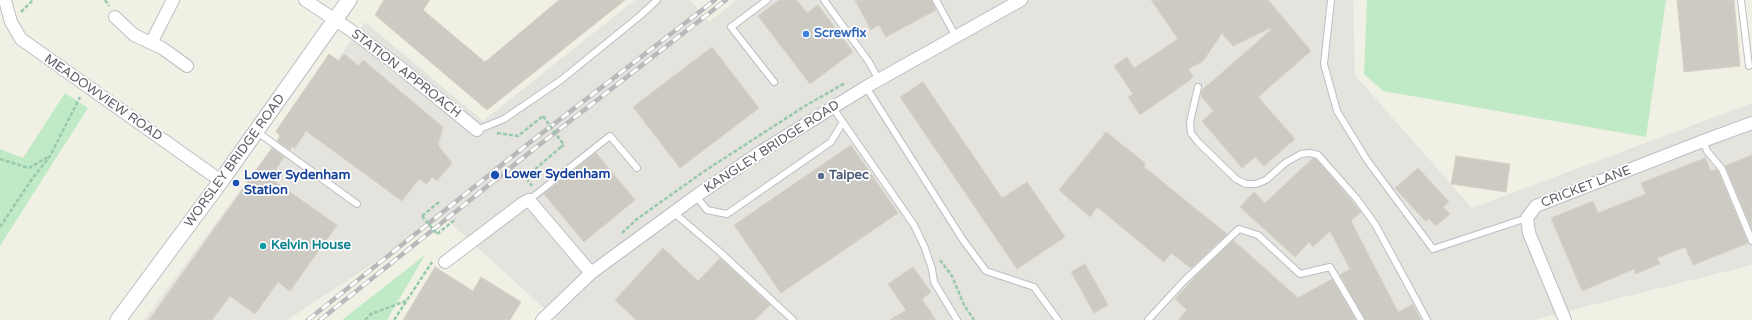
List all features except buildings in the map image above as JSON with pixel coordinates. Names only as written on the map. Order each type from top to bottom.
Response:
[{"type":"street","name":"MEADOWVIEW ROAD","points":[[5,0],[11,22],[21,39],[86,87],[221,181]]},
{"type":"street","points":[[151,43],[173,0]]},
{"type":"street","name":"STATION APPROACH","points":[[306,0],[397,65],[477,130]]},
{"type":"street","name":"WORSLEY BRIDGE ROAD","points":[[118,320],[221,181],[350,0]]},
{"type":"street","name":"KANGLEY BRIDGE ROAD","points":[[542,320],[591,273],[673,212],[762,151],[866,87],[1018,1]]},
{"type":"street","points":[[115,17],[134,35],[162,48],[187,66]]},
{"type":"street","name":"CRICKET LANE","points":[[1565,320],[1529,233],[1527,218],[1536,206],[1703,141],[1752,124]]},
{"type":"street","points":[[439,261],[529,200],[591,273]]},
{"type":"lane","points":[[477,130],[504,119],[561,80],[656,0]]},
{"type":"lane","points":[[767,0],[731,27],[774,82]]},
{"type":"lane","points":[[824,0],[869,62],[879,80]]},
{"type":"lane","points":[[936,0],[956,37]]},
{"type":"lane","points":[[1331,0],[1324,64],[1337,111],[1367,160],[1433,249],[1527,218]]},
{"type":"lane","points":[[1741,0],[1749,66]]},
{"type":"lane","points":[[866,87],[963,240],[986,271],[1034,286],[1058,320]]},
{"type":"lane","points":[[1198,87],[1190,122],[1191,133],[1198,142],[1236,179],[1246,184],[1256,184],[1266,180],[1285,163],[1301,154],[1310,153],[1318,155],[1356,198],[1375,224],[1427,320]]},
{"type":"lane","points":[[833,108],[914,225],[926,248],[934,282],[957,320]]},
{"type":"lane","points":[[696,196],[707,210],[727,214],[831,142],[843,122]]},
{"type":"lane","points":[[256,131],[357,204]]},
{"type":"lane","points":[[529,200],[610,136],[637,168]]},
{"type":"lane","points":[[1703,141],[1707,151],[1722,169],[1752,241]]},
{"type":"lane","points":[[673,212],[720,252],[793,320]]},
{"type":"lane","points":[[1148,320],[1184,281],[1238,229],[1258,235],[1300,274],[1330,267],[1361,320]]},
{"type":"path","points":[[617,237],[637,219],[712,166],[799,110],[852,79]]},
{"type":"path","points":[[0,227],[32,179],[50,156],[86,87]]},
{"type":"path","points":[[518,136],[543,116],[564,145],[526,177]]},
{"type":"path","points":[[0,159],[29,168],[50,156]]},
{"type":"path","points":[[519,169],[530,184]]},
{"type":"path","points":[[440,201],[422,216],[437,234],[456,219]]},
{"type":"path","points":[[394,320],[406,301],[439,261]]},
{"type":"path","points":[[365,320],[371,314],[406,301]]},
{"type":"shaded area","points":[[635,0],[690,0],[709,22],[737,0],[1353,0],[1355,75],[1472,208],[1752,103],[1752,265],[1532,320],[557,320],[444,217],[287,320],[144,320],[365,22],[483,121]]},
{"type":"green space","points":[[1367,0],[1666,0],[1646,137],[1383,91],[1364,74]]},
{"type":"green space","points":[[65,93],[88,108],[0,246],[0,149],[23,158]]},
{"type":"green space","points":[[425,255],[387,320],[342,320]]},
{"type":"railway","points":[[308,320],[524,147],[715,0]]},
{"type":"railway","points":[[320,320],[534,149],[726,0]]},
{"type":"place","name":"Screwfix","points":[[806,34]]},
{"type":"place","name":"Lower Sydenham","points":[[495,175]]},
{"type":"place","name":"Taipec","points":[[821,176]]},
{"type":"place","name":"Lower Sydenham Station","points":[[236,183]]},
{"type":"place","name":"Kelvin House","points":[[263,246]]}]
